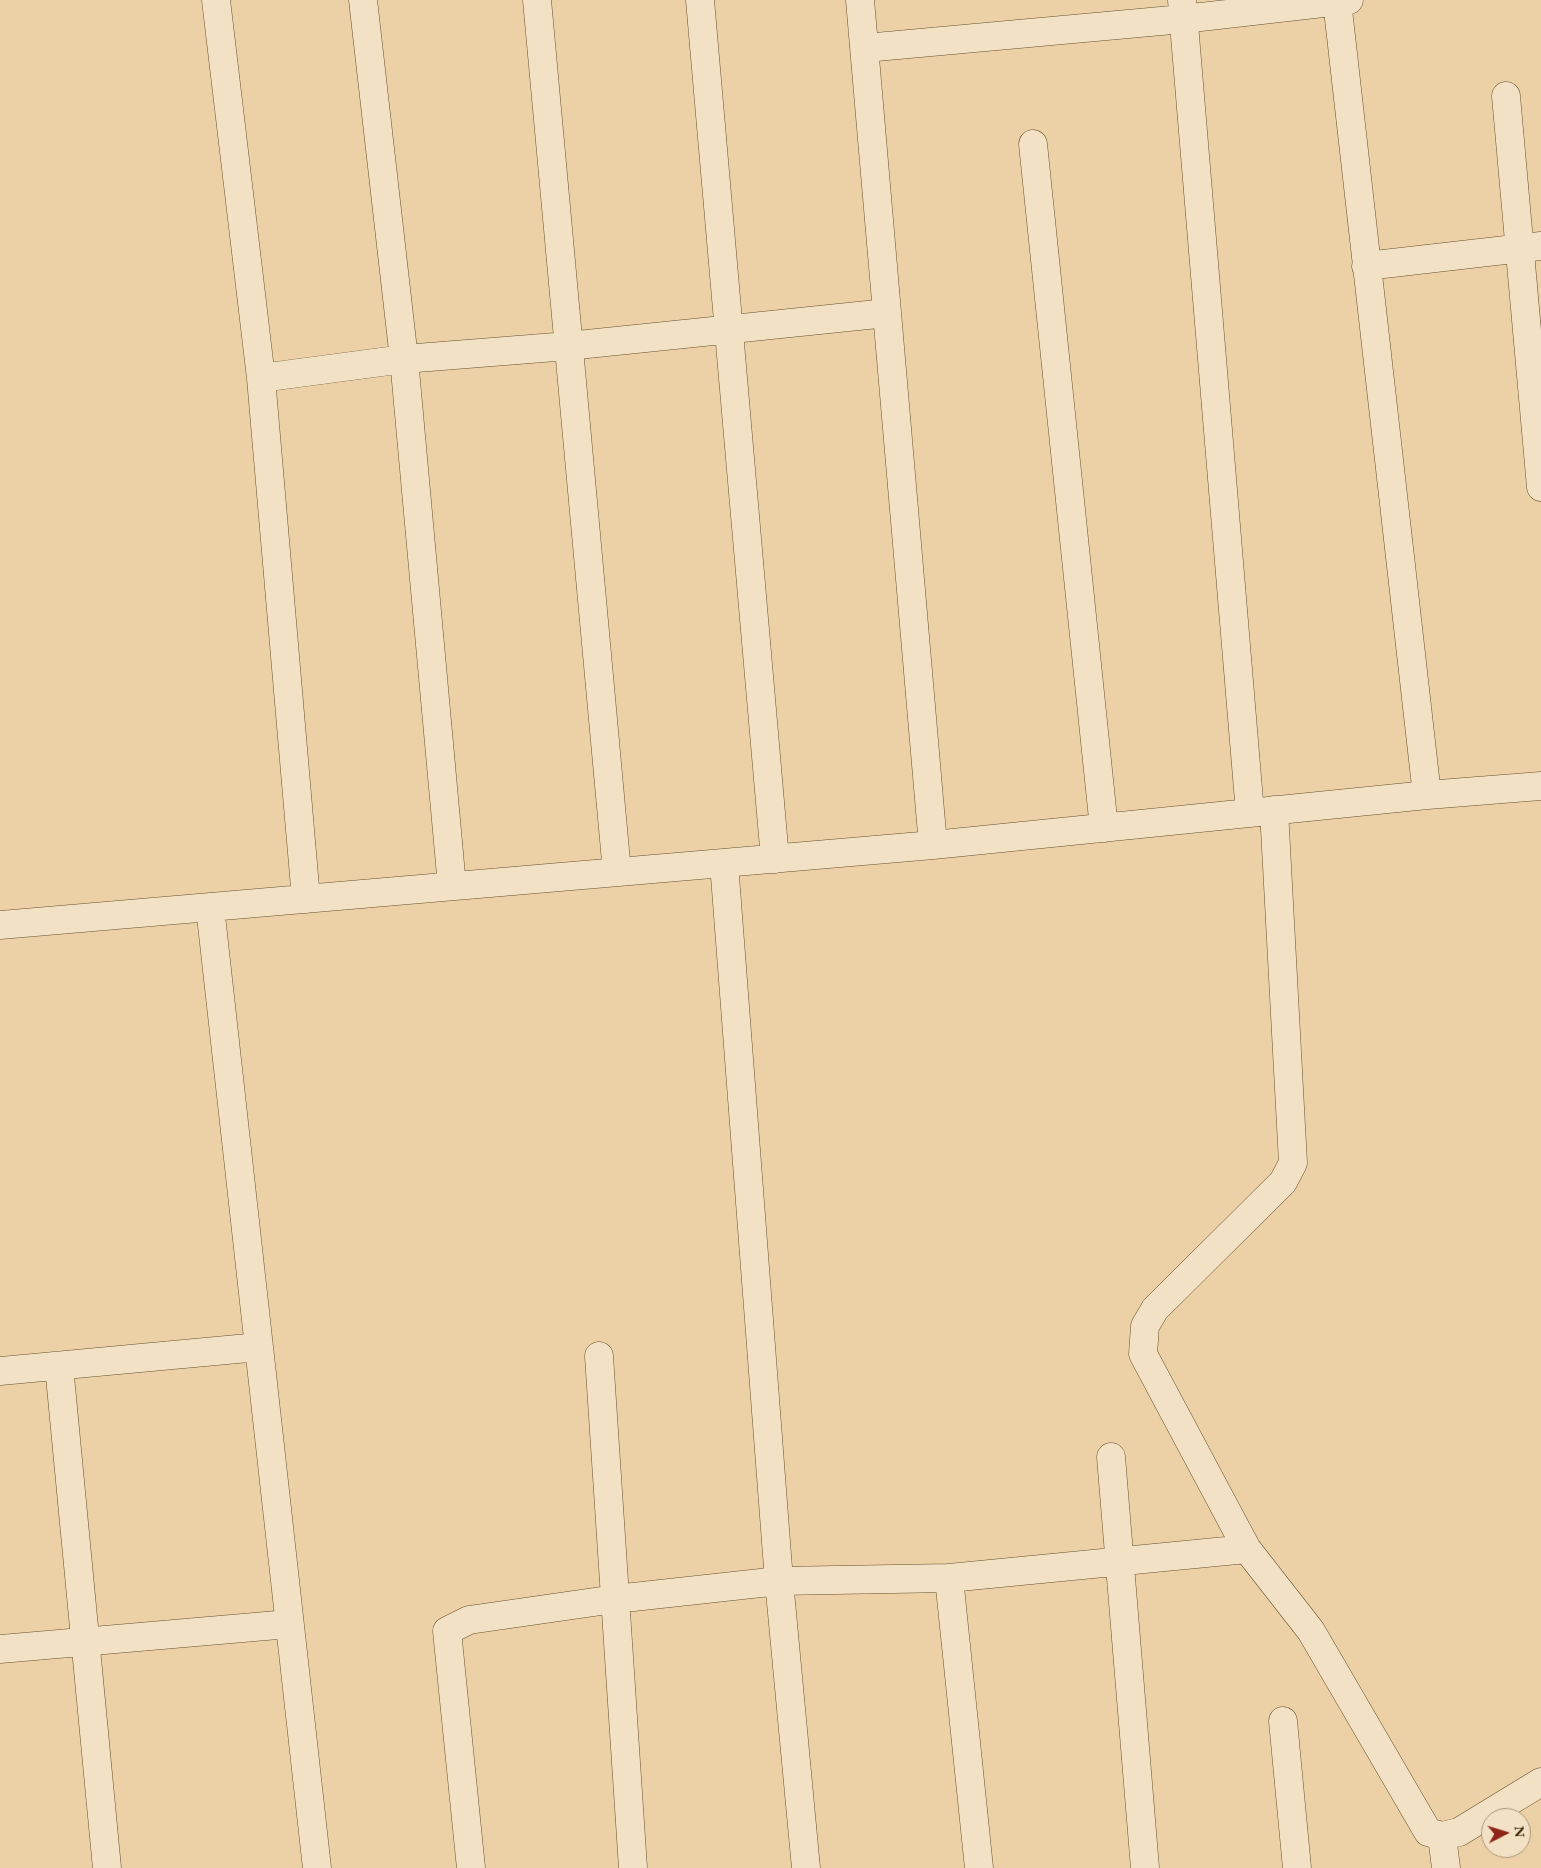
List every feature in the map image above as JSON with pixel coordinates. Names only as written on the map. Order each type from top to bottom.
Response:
[{"type":"street","points":[[216,0],[261,378],[306,899]]},
{"type":"street","points":[[363,0],[404,359],[452,886]]},
{"type":"street","points":[[537,0],[617,872]]},
{"type":"street","points":[[700,0],[775,859]]},
{"type":"street","points":[[860,0],[932,845]]},
{"type":"street","points":[[864,48],[1182,10],[1343,1],[1366,266],[1427,795]]},
{"type":"street","points":[[1182,10],[1262,812],[1293,1163],[1282,1182],[1155,1309],[1145,1326],[1143,1354],[1248,1549],[1310,1631],[1428,1832],[1442,1836],[1459,1832],[1541,1782]]},
{"type":"street","points":[[1506,96],[1530,248],[1541,487]]},
{"type":"street","points":[[1033,144],[1104,828]]},
{"type":"street","points":[[1366,266],[1530,248]]},
{"type":"street","points":[[261,378],[404,359],[568,346],[887,313]]},
{"type":"street","points":[[0,925],[932,845],[1427,795],[1541,786]]},
{"type":"street","points":[[724,863],[779,1581],[806,1868]]},
{"type":"street","points":[[210,907],[317,1868]]},
{"type":"street","points":[[0,1371],[259,1347]]},
{"type":"street","points":[[600,1356],[633,1868]]},
{"type":"street","points":[[59,1366],[107,1868]]},
{"type":"street","points":[[1111,1457],[1145,1868]]},
{"type":"street","points":[[471,1868],[447,1631],[469,1620],[616,1599],[779,1581],[950,1578],[1248,1549]]},
{"type":"street","points":[[950,1578],[979,1868]]},
{"type":"street","points":[[0,1649],[289,1624]]},
{"type":"street","points":[[1283,1721],[1297,1868]]},
{"type":"street","points":[[1442,1836],[1446,1868]]}]
